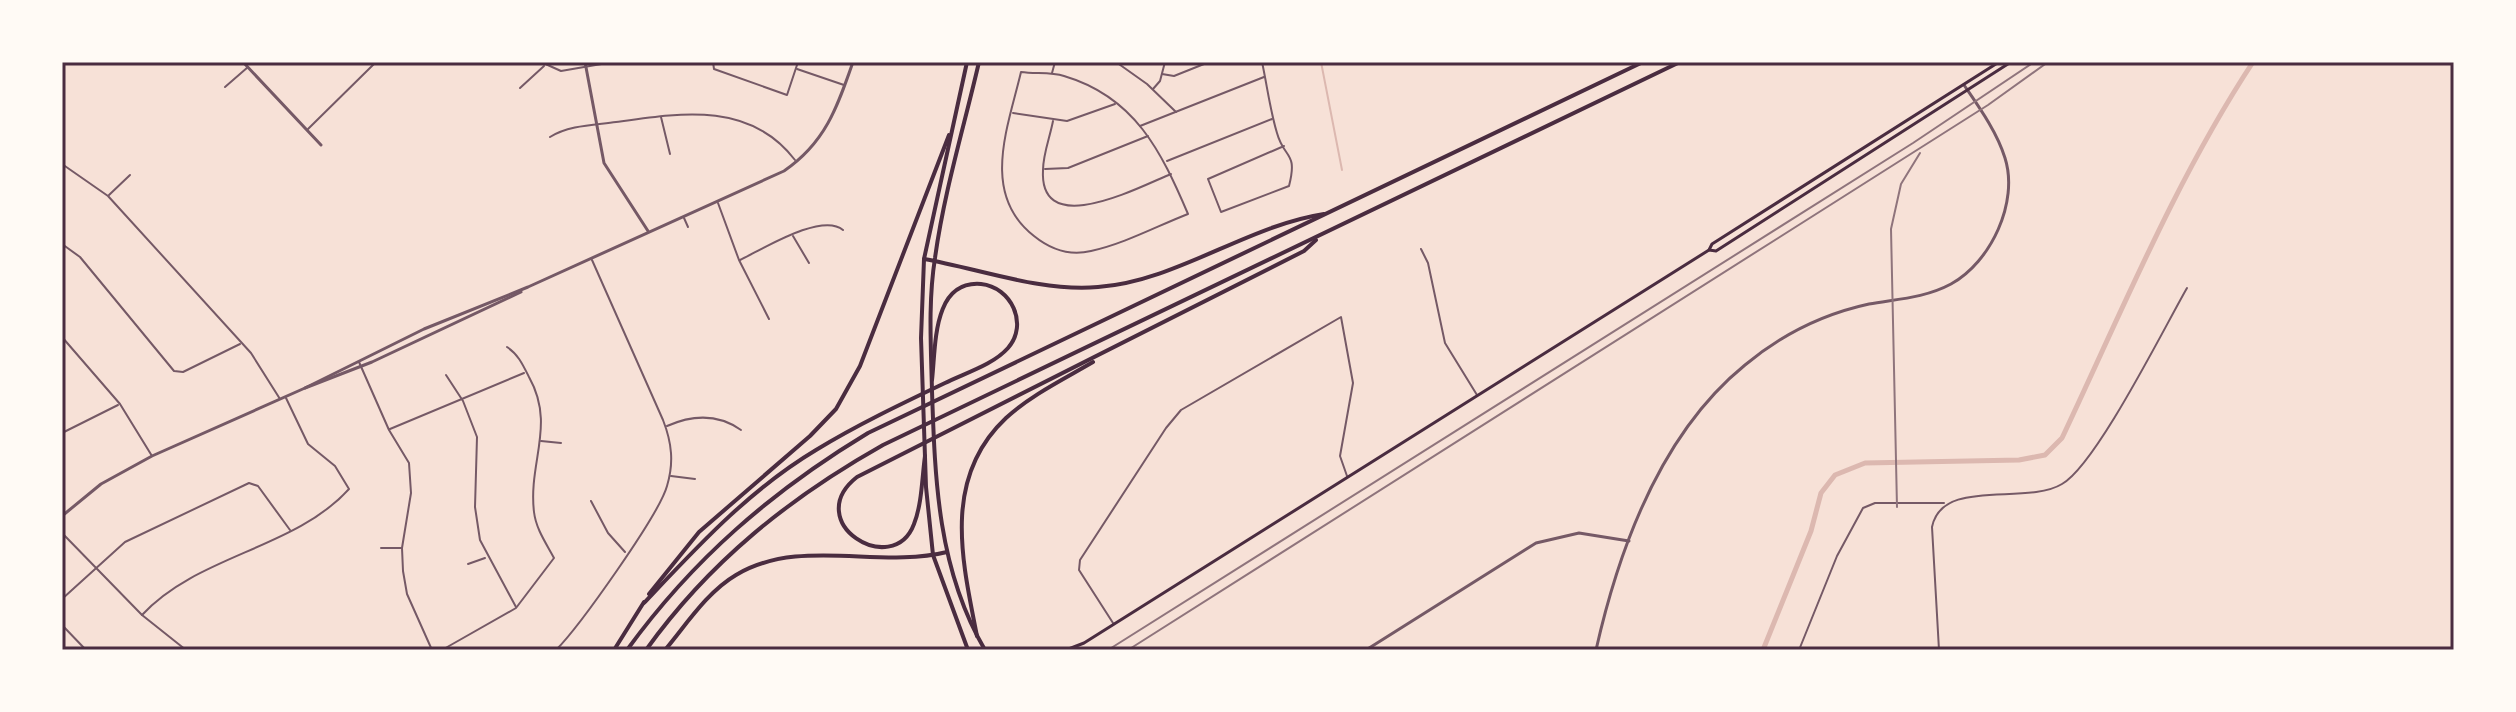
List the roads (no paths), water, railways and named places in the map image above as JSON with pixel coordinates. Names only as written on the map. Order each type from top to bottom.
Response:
[{"type":"main road","points":[[967,62],[924,259],[923,381],[933,555],[968,650]]},
{"type":"main road","points":[[979,62],[934,260],[930,313],[934,452],[942,537],[958,594],[985,650]]},
{"type":"main road","points":[[924,259],[1057,286],[1100,287],[1141,279],[1330,213],[1643,62]]},
{"type":"main road","points":[[646,650],[701,582],[758,527],[828,476],[883,445],[1680,62]]},
{"type":"main road","points":[[1066,650],[1084,643],[1348,478],[1999,62]]},
{"type":"main road","points":[[1709,250],[1716,251],[2011,62]]},
{"type":"main road","points":[[614,650],[644,603],[699,532],[810,436],[845,396],[860,366],[949,135]]},
{"type":"main road","points":[[627,650],[691,570],[731,531],[820,462],[868,433],[1318,216]]},
{"type":"main road","points":[[925,456],[910,532],[900,541],[882,547],[869,546],[852,537],[842,522],[840,510],[842,494],[855,478],[1304,251],[1320,235]]},
{"type":"main road","points":[[644,603],[761,488],[853,429],[986,364],[1007,349],[1018,324],[1012,304],[1001,292],[976,284],[960,288],[949,297],[938,321],[932,380]]},
{"type":"main road","points":[[977,636],[961,554],[963,494],[972,467],[986,441],[1006,418],[1033,397],[1119,346]]},
{"type":"main road","points":[[665,650],[712,595],[734,576],[761,562],[797,556],[933,555],[947,552]]},
{"type":"main road","points":[[1078,650],[1084,643]]},
{"type":"street","points":[[243,62],[321,145]]},
{"type":"street","points":[[307,130],[376,62]]},
{"type":"street","points":[[541,62],[561,71],[586,64],[613,62]]},
{"type":"street","points":[[713,62],[714,69],[787,95],[798,62]]},
{"type":"street","points":[[62,516],[101,484],[152,456],[451,318],[718,202],[797,163],[827,130],[853,62]]},
{"type":"street","points":[[1052,75],[1055,62]]},
{"type":"street","points":[[1116,62],[1153,89],[1176,112]]},
{"type":"street","points":[[1153,89],[1165,62]]},
{"type":"street","points":[[1162,74],[1174,76],[1209,62]]},
{"type":"street","points":[[1262,62],[1274,119],[1284,146],[1290,151],[1293,169],[1289,186],[1221,212],[1208,179],[1284,146]]},
{"type":"street","points":[[586,64],[596,125],[608,171],[649,233]]},
{"type":"street","points":[[520,88],[545,66]]},
{"type":"street","points":[[225,87],[248,67]]},
{"type":"street","points":[[796,69],[845,85]]},
{"type":"street","points":[[1021,72],[1052,75],[1086,85],[1116,104],[1140,126],[1166,162],[1188,214],[1091,252],[1071,252],[1052,247],[1022,225],[1004,192],[1002,158],[1021,72]]},
{"type":"street","points":[[1140,126],[1265,76]]},
{"type":"street","points":[[1596,650],[1615,572],[1629,541],[1672,451],[1714,395],[1742,367],[1782,338],[1826,317],[1865,305],[1913,298],[1952,283],[1989,245],[2004,214],[2007,166],[2001,146],[1964,85]]},
{"type":"street","points":[[1012,113],[1053,121],[1074,120],[1116,104]]},
{"type":"street","points":[[550,137],[567,129],[703,112],[735,121],[774,139],[797,163]]},
{"type":"street","points":[[661,115],[670,154]]},
{"type":"street","points":[[1166,162],[1274,119]]},
{"type":"street","points":[[733,127],[735,121]]},
{"type":"street","points":[[1053,121],[1043,169],[1046,187],[1054,198],[1078,208],[1171,174]]},
{"type":"street","points":[[1043,169],[1068,168],[1149,136]]},
{"type":"street","points":[[62,164],[108,196],[242,343],[280,399]]},
{"type":"street","points":[[108,196],[130,175]]},
{"type":"street","points":[[718,202],[739,260],[769,319]]},
{"type":"street","points":[[684,217],[688,227]]},
{"type":"street","points":[[739,260],[824,223],[843,230]]},
{"type":"street","points":[[793,235],[809,263]]},
{"type":"street","points":[[62,244],[80,257],[174,371],[183,372],[242,343]]},
{"type":"street","points":[[1421,249],[1428,263],[1445,343],[1477,396]]},
{"type":"street","points":[[556,650],[660,504],[669,476],[671,450],[666,427],[592,259]]},
{"type":"street","points":[[305,388],[361,367],[477,315],[528,287]]},
{"type":"street","points":[[1939,650],[1932,527],[1935,515],[1945,504],[1961,497],[2045,491],[2072,478],[2098,442],[2187,288]]},
{"type":"street","points":[[1113,624],[1079,570],[1080,560],[1166,428],[1199,396],[1341,317],[1353,383],[1340,455],[1348,478]]},
{"type":"street","points":[[62,337],[120,404],[152,456]]},
{"type":"street","points":[[442,650],[516,608],[554,558],[537,527],[533,509],[541,402],[527,372],[507,347]]},
{"type":"street","points":[[358,361],[389,430],[406,456],[411,478],[402,548],[407,594],[432,650]]},
{"type":"street","points":[[389,430],[527,372]]},
{"type":"street","points":[[446,375],[463,401],[477,437],[475,517],[487,557],[516,608]]},
{"type":"street","points":[[142,615],[174,586],[291,530],[349,489],[340,472],[308,444],[285,397]]},
{"type":"street","points":[[62,433],[120,404]]},
{"type":"street","points":[[666,427],[697,416],[732,424],[741,430]]},
{"type":"street","points":[[540,441],[561,443]]},
{"type":"street","points":[[669,476],[695,479]]},
{"type":"street","points":[[62,599],[125,542],[249,483],[258,486],[291,530]]},
{"type":"street","points":[[591,501],[608,533],[626,553]]},
{"type":"street","points":[[1799,650],[1837,556],[1863,508],[1875,503],[1945,504]]},
{"type":"street","points":[[62,533],[142,615],[186,650]]},
{"type":"street","points":[[1366,650],[1536,543],[1579,533],[1629,541]]},
{"type":"street","points":[[381,548],[402,548]]},
{"type":"street","points":[[468,564],[487,557]]},
{"type":"street","points":[[62,625],[86,650]]},
{"type":"waterway","points":[[1321,62],[1342,170]]},
{"type":"waterway","points":[[1763,650],[1811,531],[1821,493],[1835,475],[1865,463],[2019,460],[2045,455],[2062,438],[2175,199],[2253,62]]},
{"type":"tram line","points":[[1108,650],[1913,143],[2034,62]]},
{"type":"railway","points":[[1128,650],[1988,105],[2048,62]]},
{"type":"railway","points":[[1897,507],[1891,229],[1901,184],[1920,153]]}]
